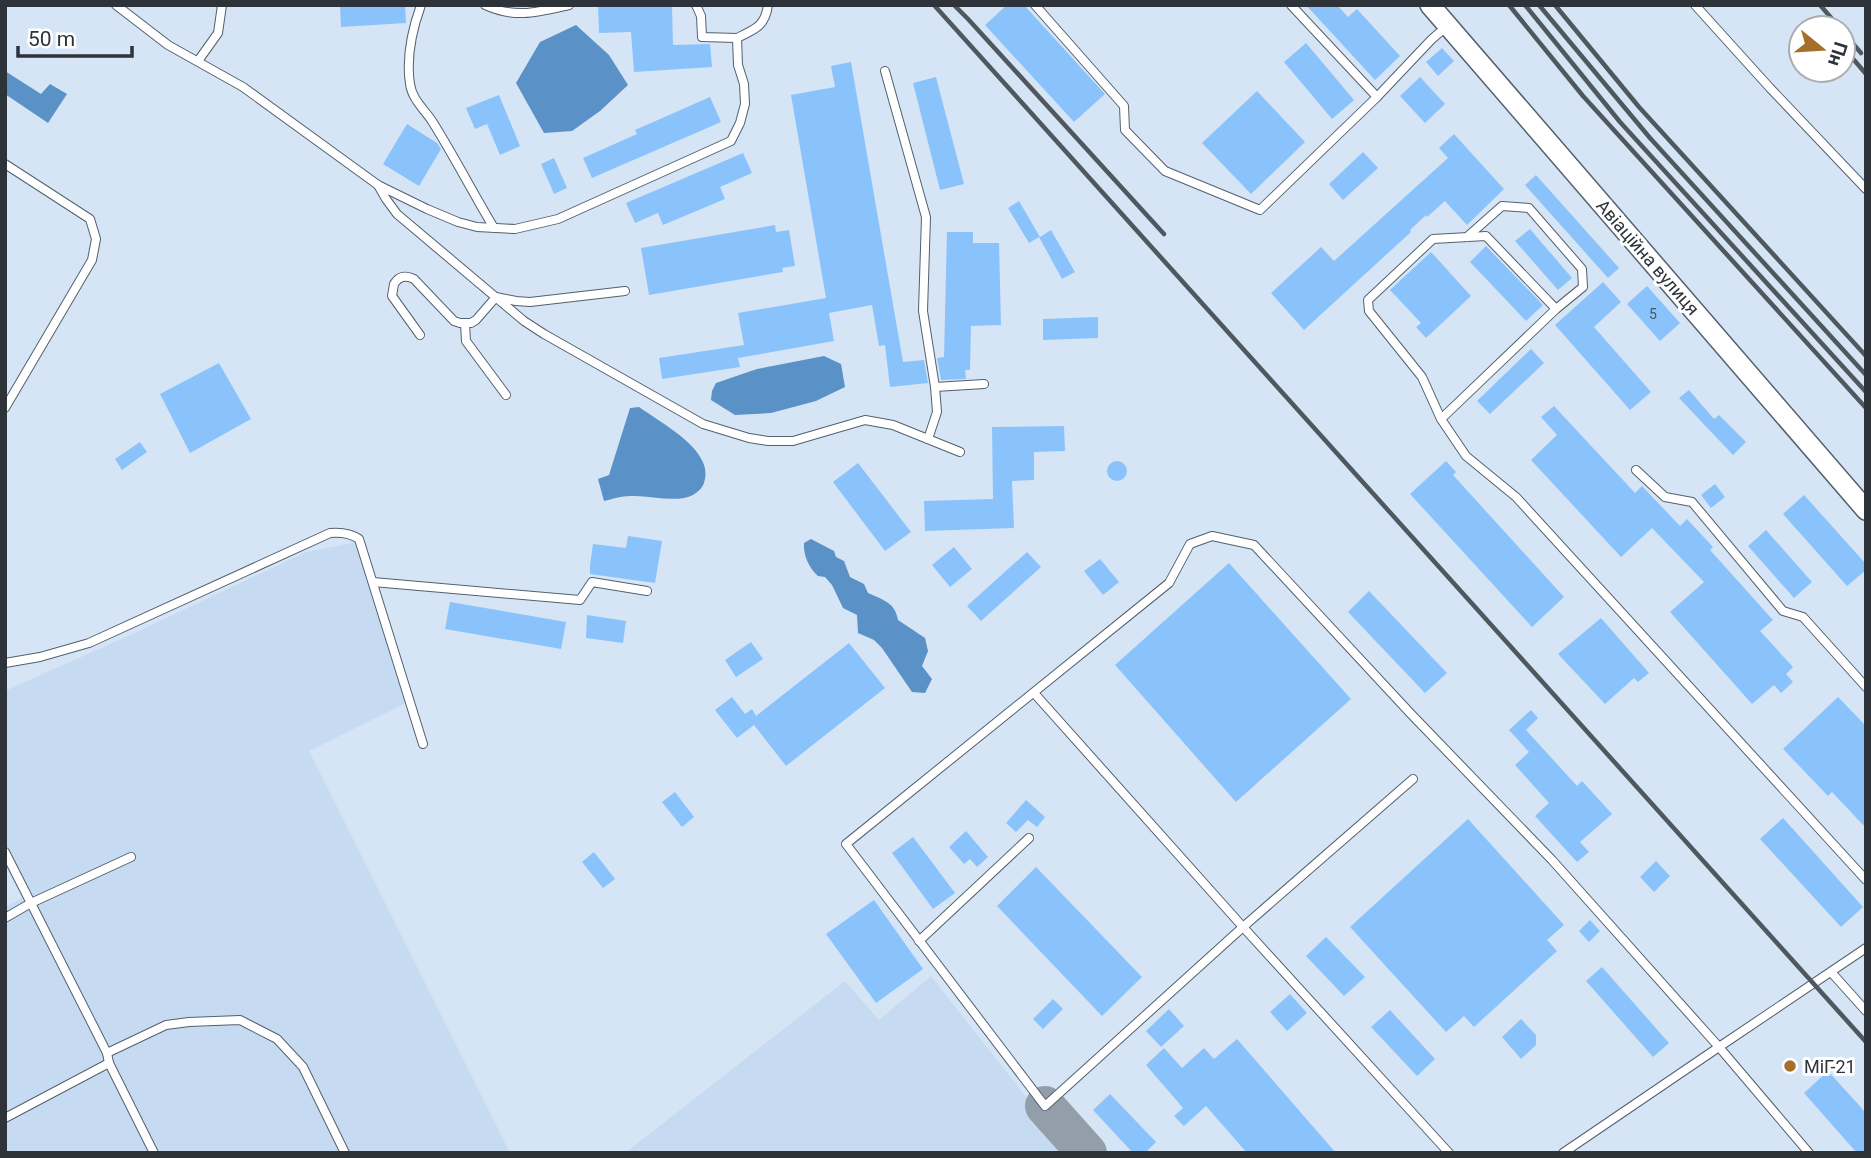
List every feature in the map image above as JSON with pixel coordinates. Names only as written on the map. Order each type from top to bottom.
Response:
[{"type":"street","name":"Авіаційна вулиця","points":[[1430,5],[1866,510]]},
{"type":"lane","points":[[117,5],[168,45],[243,87],[378,185],[458,222],[494,228],[515,229],[558,219],[731,141],[740,124],[745,104],[744,84],[738,65],[737,38]]},
{"type":"lane","points":[[198,61],[218,33],[222,5]]},
{"type":"lane","points":[[421,5],[410,46],[412,93],[431,120],[494,228]]},
{"type":"lane","points":[[485,5],[503,12],[521,14],[569,5]]},
{"type":"lane","points":[[696,5],[701,16],[702,37],[737,38],[756,29],[766,19],[768,5]]},
{"type":"lane","points":[[1035,5],[1124,106],[1125,130],[1165,171],[1259,210],[1448,25]]},
{"type":"lane","points":[[1291,5],[1377,97]]},
{"type":"lane","points":[[1695,5],[1866,189]]},
{"type":"lane","points":[[885,71],[926,217],[923,311],[937,412],[928,439]]},
{"type":"lane","points":[[5,164],[90,219],[96,239],[92,260],[5,408]]},
{"type":"lane","points":[[378,185],[397,214],[524,321],[703,424],[749,438],[793,441],[865,420],[893,425],[960,452]]},
{"type":"lane","points":[[1441,419],[1556,309],[1583,287],[1582,269],[1529,208],[1502,206],[1467,237]]},
{"type":"lane","points":[[1556,309],[1486,236],[1433,239],[1368,300],[1368,311],[1422,377],[1441,419],[1466,456],[1517,498],[1866,880]]},
{"type":"lane","points":[[419,335],[392,296],[394,284],[401,278],[414,279],[454,321],[465,324],[476,320],[496,297]]},
{"type":"lane","points":[[496,297],[530,302],[625,291]]},
{"type":"lane","points":[[465,324],[466,341],[506,395]]},
{"type":"lane","points":[[935,387],[984,384]]},
{"type":"lane","points":[[1636,470],[1665,497],[1692,502],[1783,611],[1803,617],[1866,687]]},
{"type":"lane","points":[[5,663],[40,657],[89,643],[330,533],[340,532],[359,539],[424,744]]},
{"type":"lane","points":[[1413,779],[1243,927],[1045,1106],[846,844],[1169,583],[1190,544],[1212,536],[1254,545],[1552,860],[1809,1153]]},
{"type":"lane","points":[[373,582],[580,600],[592,582],[647,591]]},
{"type":"lane","points":[[1034,693],[1449,1153]]},
{"type":"lane","points":[[919,941],[1029,838]]},
{"type":"lane","points":[[5,852],[107,1053],[109,1063],[154,1153]]},
{"type":"lane","points":[[5,918],[30,903],[131,857]]},
{"type":"lane","points":[[1563,1153],[1866,948]]},
{"type":"lane","points":[[1831,972],[1866,1011]]},
{"type":"lane","points":[[107,1053],[166,1025],[240,1020],[277,1040],[303,1067],[345,1153]]},
{"type":"lane","points":[[5,1118],[109,1063]]},
{"type":"shaded area","points":[[357,542],[406,703],[309,751],[510,1153],[5,1153],[5,907],[22,898],[5,865],[5,691],[306,552]]},
{"type":"shaded area","points":[[931,976],[1070,1153],[625,1153],[845,981],[879,1020]]},
{"type":"water","points":[[576,25],[609,55],[628,85],[600,111],[572,131],[544,133],[516,83],[540,42]]},
{"type":"water","points":[[5,71],[41,94],[50,84],[67,94],[48,123],[5,94]]},
{"type":"water","points":[[824,356],[841,364],[845,387],[816,401],[771,413],[735,415],[711,400],[716,383],[757,369]]},
{"type":"water","points":[[639,407],[684,439],[702,460],[706,471],[704,483],[693,495],[677,499],[627,496],[604,501],[598,479],[609,475],[630,408]]},
{"type":"water","points":[[811,539],[834,551],[836,557],[844,561],[850,577],[864,584],[868,593],[888,603],[898,620],[925,638],[928,651],[922,666],[932,679],[925,693],[912,692],[882,648],[874,640],[858,633],[857,615],[843,608],[832,585],[825,577],[818,576],[809,565],[804,543]]},
{"type":"building","points":[[340,5],[405,5],[406,23],[341,27]]},
{"type":"building","points":[[672,5],[673,45],[710,44],[712,67],[634,72],[631,32],[599,33],[598,6]]},
{"type":"building","points":[[1007,5],[1024,5],[1105,94],[1074,122],[985,25]]},
{"type":"building","points":[[1306,5],[1337,5],[1348,17],[1357,9],[1400,56],[1375,80]]},
{"type":"building","points":[[1306,43],[1354,100],[1332,119],[1284,62]]},
{"type":"building","points":[[1442,48],[1454,61],[1438,76],[1426,62]]},
{"type":"building","points":[[851,62],[903,362],[924,360],[928,383],[890,387],[885,345],[879,346],[872,305],[829,313],[834,341],[738,358],[740,367],[662,379],[659,358],[744,345],[738,313],[826,298],[791,95],[835,87],[831,66]]},
{"type":"building","points":[[936,77],[964,184],[940,190],[913,83]]},
{"type":"building","points":[[1420,77],[1445,104],[1425,123],[1400,96]]},
{"type":"building","points":[[1257,91],[1305,142],[1251,194],[1202,143]]},
{"type":"building","points":[[499,95],[520,146],[500,155],[487,124],[475,129],[466,108]]},
{"type":"building","points":[[710,97],[721,122],[592,178],[583,158],[637,134],[635,130]]},
{"type":"building","points":[[407,124],[437,143],[441,149],[419,186],[383,164]]},
{"type":"building","points":[[1454,134],[1504,189],[1467,225],[1445,201],[1427,217],[1426,215],[1304,330],[1271,293],[1321,247],[1334,261],[1448,158],[1439,148]]},
{"type":"building","points":[[1363,152],[1378,168],[1343,200],[1329,184]]},
{"type":"building","points":[[743,153],[752,173],[720,187],[725,199],[663,225],[658,213],[635,223],[626,203]]},
{"type":"building","points":[[554,158],[567,188],[554,194],[541,164]]},
{"type":"building","points":[[1536,175],[1619,268],[1608,278],[1525,185]]},
{"type":"building","points":[[1019,201],[1040,237],[1051,230],[1075,272],[1062,279],[1039,237],[1029,243],[1008,208]]},
{"type":"building","points":[[775,225],[776,232],[789,230],[795,266],[782,268],[783,272],[649,295],[641,248]]},
{"type":"building","points":[[1530,229],[1572,278],[1558,290],[1515,241]]},
{"type":"building","points":[[947,232],[973,232],[973,243],[999,243],[1001,325],[971,326],[970,370],[965,370],[966,379],[941,380],[937,358],[944,357]]},
{"type":"building","points":[[1486,246],[1543,305],[1526,321],[1470,262]]},
{"type":"building","points":[[1431,252],[1471,296],[1426,338],[1416,327],[1421,323],[1390,290]]},
{"type":"building","points":[[1603,282],[1621,302],[1594,327],[1651,392],[1630,410],[1555,325]]},
{"type":"building","points":[[1647,286],[1680,323],[1660,341],[1627,304]]},
{"type":"building","points":[[1098,317],[1098,338],[1043,340],[1043,319]]},
{"type":"building","points":[[1531,349],[1544,363],[1490,414],[1477,401]]},
{"type":"building","points":[[219,363],[251,419],[190,453],[160,394]]},
{"type":"building","points":[[1689,390],[1714,419],[1719,415],[1746,442],[1733,455],[1679,398]]},
{"type":"building","points":[[1554,406],[1635,493],[1642,486],[1680,526],[1687,519],[1713,547],[1710,550],[1773,620],[1760,631],[1793,667],[1786,674],[1793,682],[1781,693],[1774,685],[1752,704],[1670,612],[1704,582],[1652,528],[1621,557],[1531,460],[1557,435],[1541,417]]},
{"type":"building","points":[[1064,426],[1065,451],[1034,452],[1034,480],[1012,481],[1014,528],[925,531],[924,501],[993,499],[992,427]]},
{"type":"building","points":[[140,442],[147,452],[122,470],[115,459]]},
{"type":"building","points":[[1117,461],[1124,464],[1127,471],[1124,478],[1117,481],[1110,478],[1107,471],[1110,464]]},
{"type":"building","points":[[1446,461],[1456,472],[1453,475],[1564,597],[1532,627],[1410,494]]},
{"type":"building","points":[[858,463],[911,532],[885,551],[833,482]]},
{"type":"building","points":[[1715,484],[1725,497],[1711,508],[1701,495]]},
{"type":"building","points":[[1804,495],[1866,564],[1866,570],[1847,586],[1783,514]]},
{"type":"building","points":[[1766,530],[1812,582],[1794,598],[1748,546]]},
{"type":"building","points":[[628,536],[662,541],[655,583],[590,574],[593,544],[626,548]]},
{"type":"building","points":[[954,547],[972,569],[950,587],[932,565]]},
{"type":"building","points":[[1027,552],[1041,567],[981,621],[967,606]]},
{"type":"building","points":[[1100,559],[1119,582],[1103,595],[1084,571]]},
{"type":"building","points":[[1229,563],[1351,699],[1236,802],[1115,665]]},
{"type":"building","points":[[1369,591],[1447,673],[1425,693],[1348,612]]},
{"type":"building","points":[[450,602],[566,622],[561,649],[445,629]]},
{"type":"building","points":[[587,615],[626,621],[623,643],[586,638]]},
{"type":"building","points":[[1601,618],[1649,673],[1638,682],[1634,678],[1605,704],[1558,654]]},
{"type":"building","points":[[751,642],[763,659],[736,677],[725,660]]},
{"type":"building","points":[[849,643],[885,688],[786,766],[754,725],[737,738],[715,710],[732,697],[745,714],[752,709],[756,716]]},
{"type":"building","points":[[1838,697],[1866,726],[1866,828],[1832,792],[1828,796],[1783,749]]},
{"type":"building","points":[[1531,710],[1538,718],[1526,730],[1577,786],[1582,781],[1612,814],[1580,842],[1589,852],[1577,862],[1535,816],[1549,803],[1515,765],[1529,752],[1509,730]]},
{"type":"building","points":[[675,792],[694,817],[682,827],[662,802]]},
{"type":"building","points":[[1026,800],[1045,817],[1037,827],[1028,820],[1016,832],[1006,823]]},
{"type":"building","points":[[1783,818],[1863,907],[1841,927],[1760,839]]},
{"type":"building","points":[[1468,819],[1564,925],[1547,940],[1557,951],[1474,1027],[1464,1016],[1446,1032],[1350,927]]},
{"type":"building","points":[[966,831],[988,857],[977,867],[970,859],[964,864],[949,847]]},
{"type":"building","points":[[913,837],[955,893],[933,909],[892,853]]},
{"type":"building","points":[[594,852],[615,879],[603,888],[582,862]]},
{"type":"building","points":[[1656,861],[1670,876],[1654,892],[1640,877]]},
{"type":"building","points":[[1036,867],[1142,977],[1102,1016],[997,906]]},
{"type":"building","points":[[874,900],[923,969],[876,1003],[826,934]]},
{"type":"building","points":[[1590,920],[1600,931],[1589,942],[1579,931]]},
{"type":"building","points":[[1326,937],[1365,977],[1344,996],[1306,956]]},
{"type":"building","points":[[1602,967],[1669,1043],[1653,1057],[1586,981]]},
{"type":"building","points":[[1290,994],[1307,1013],[1287,1031],[1270,1012]]},
{"type":"building","points":[[1053,999],[1063,1009],[1043,1029],[1033,1019]]},
{"type":"building","points":[[1169,1009],[1184,1026],[1161,1047],[1146,1031]]},
{"type":"building","points":[[1390,1010],[1435,1059],[1417,1076],[1371,1027]]},
{"type":"building","points":[[1521,1019],[1536,1035],[1536,1045],[1521,1059],[1502,1037]]},
{"type":"building","points":[[1237,1039],[1336,1153],[1247,1153],[1206,1106],[1184,1126],[1174,1116],[1183,1108],[1146,1065],[1164,1048],[1182,1068],[1204,1048],[1214,1059]]},
{"type":"building","points":[[1828,1071],[1866,1113],[1866,1153],[1857,1153],[1804,1093]]},
{"type":"building","points":[[1110,1094],[1156,1142],[1145,1153],[1133,1153],[1093,1110]]},
{"type":"taxiway","points":[[1045,1106],[1087,1153]]},
{"type":"railway","points":[[934,5],[1866,1042]]},
{"type":"railway","points":[[954,5],[1164,234]]},
{"type":"railway","points":[[1509,5],[1583,96],[1866,408]]},
{"type":"railway","points":[[1525,5],[1620,122],[1866,392]]},
{"type":"railway","points":[[1539,5],[1650,138],[1866,375]]},
{"type":"railway","points":[[1555,5],[1639,107],[1866,356]]},
{"type":"railway","points":[[1820,5],[1828,14]]},
{"type":"railway","points":[[1857,48],[1861,53]]},
{"type":"railway","points":[[1857,63],[1866,74]]},
{"type":"place","name":"МіГ-21","points":[[1790,1066]]}]
